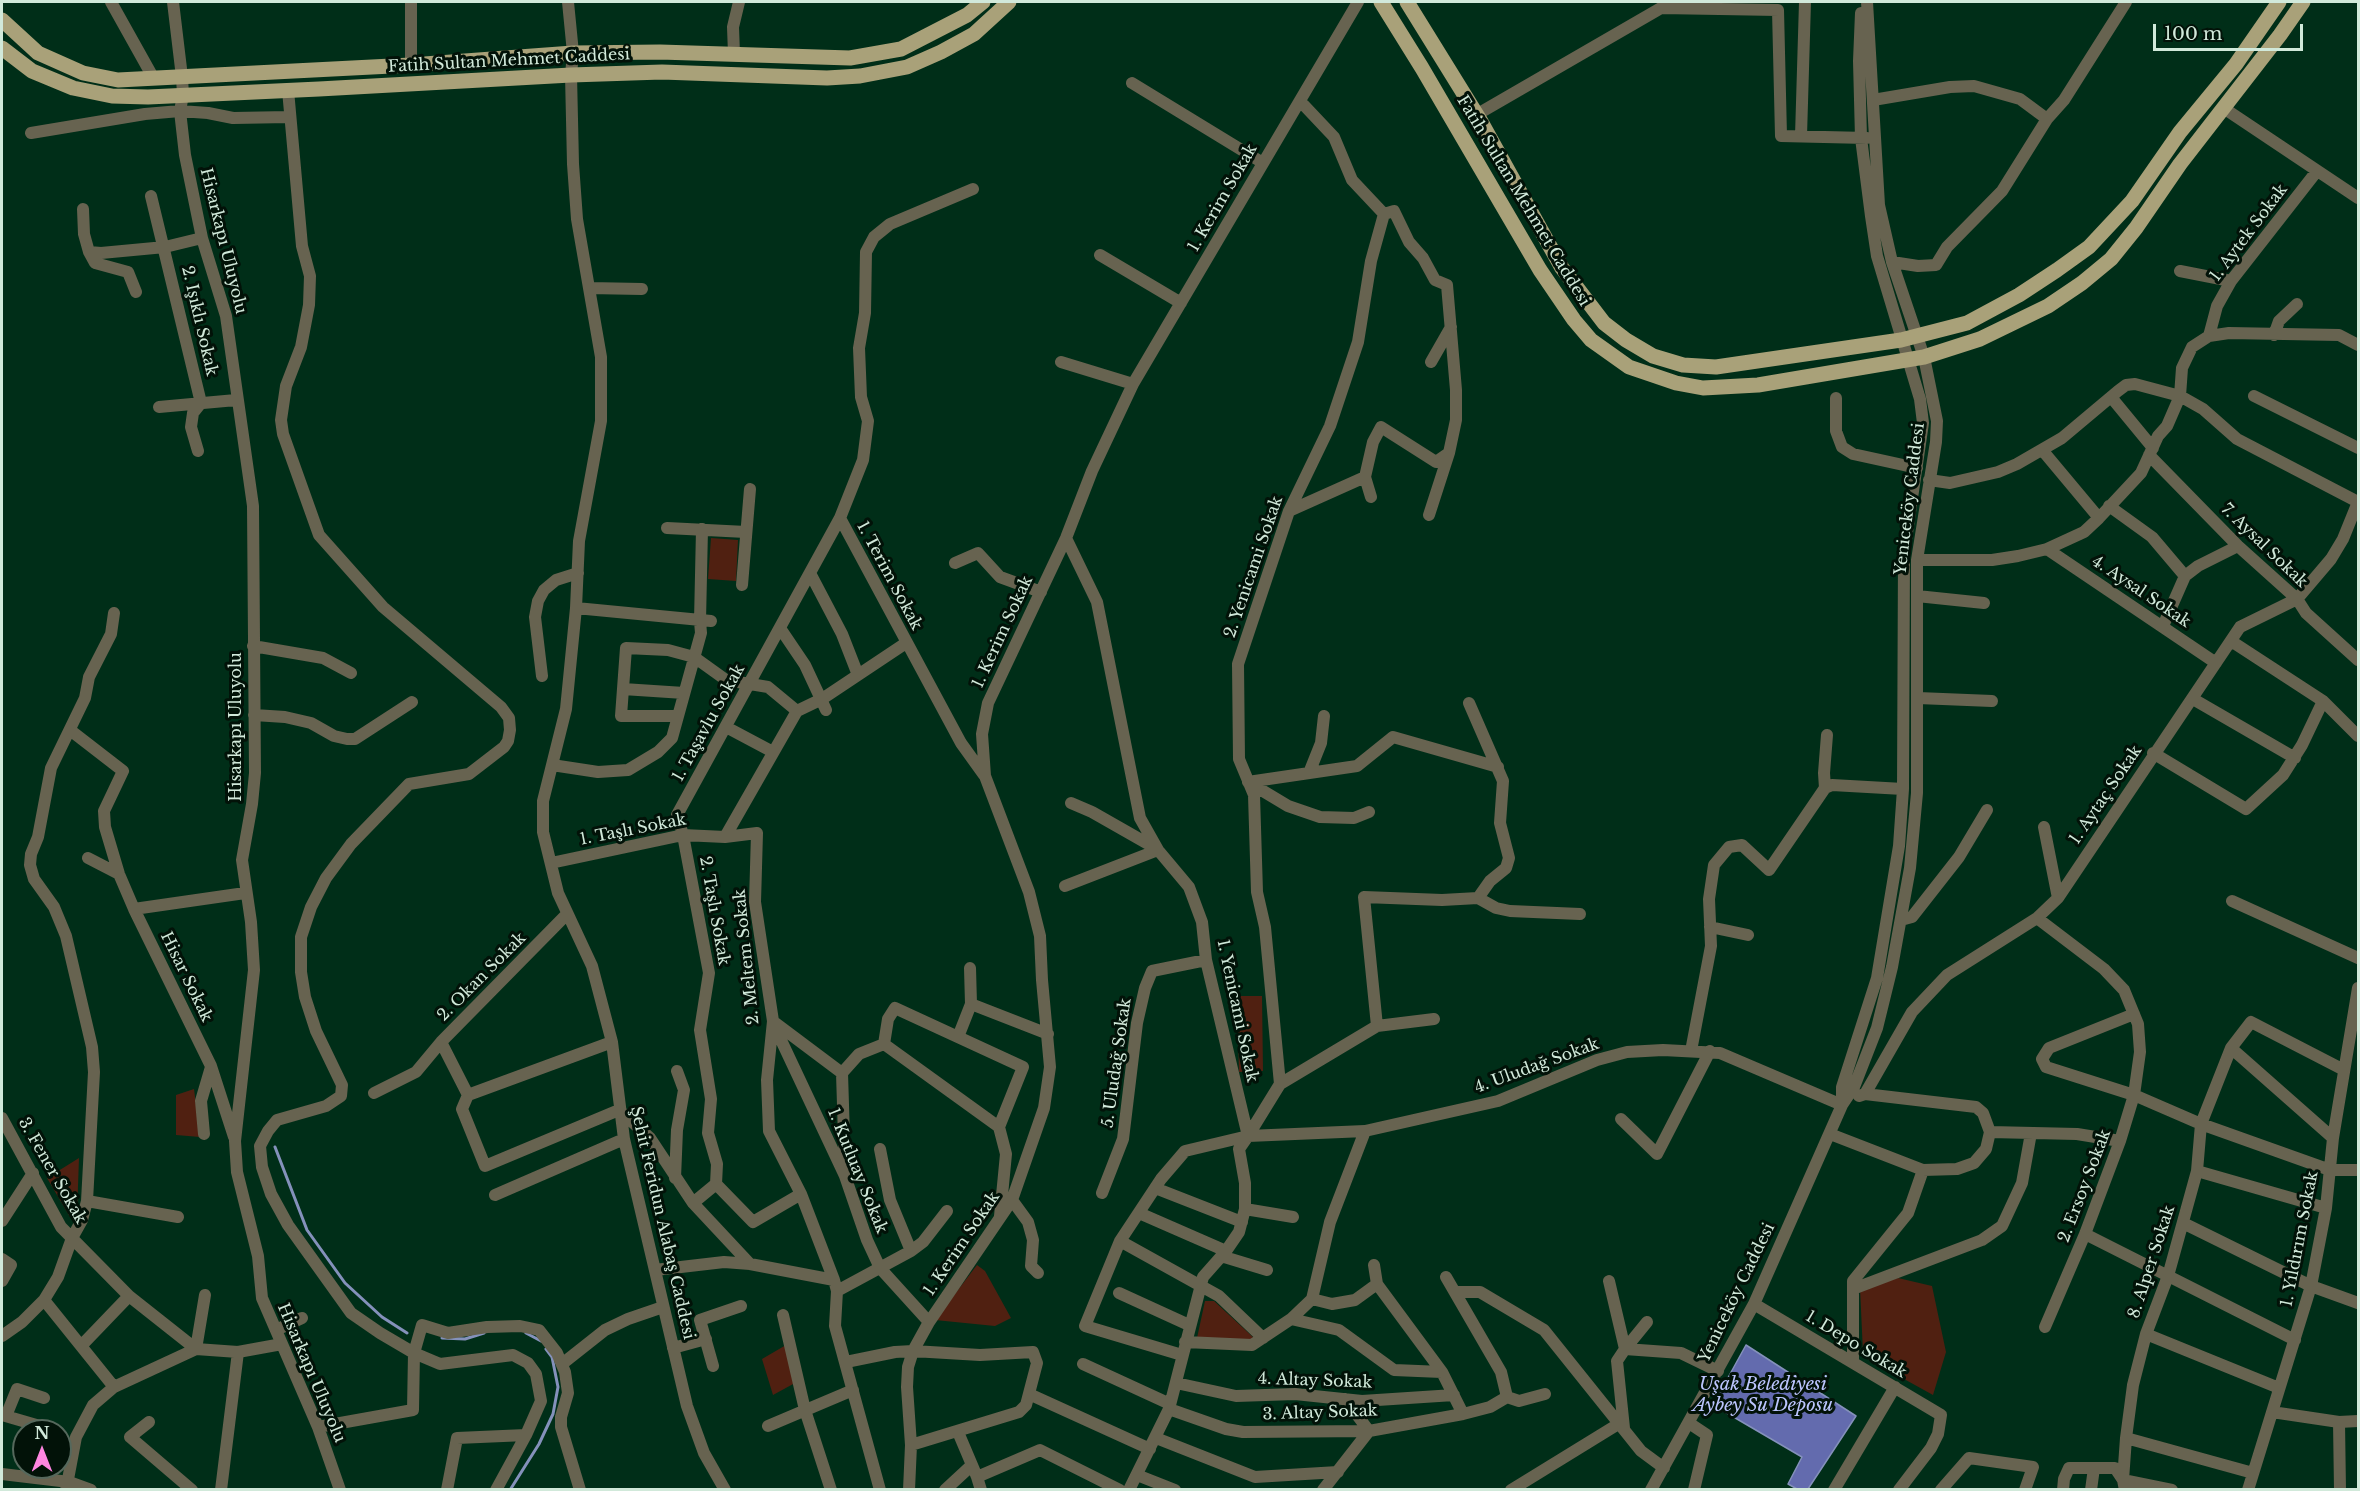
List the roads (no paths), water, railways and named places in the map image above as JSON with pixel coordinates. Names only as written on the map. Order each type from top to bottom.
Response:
[{"type":"main road","name":"Fatih Sultan Mehmet Caddesi","points":[[2,21],[38,53],[83,73],[118,80],[411,65],[573,53],[734,54],[850,58],[901,49],[967,15],[983,2]]},
{"type":"main road","name":"Fatih Sultan Mehmet Caddesi","points":[[2,48],[32,71],[73,88],[112,96],[183,95],[662,72],[827,78],[860,76],[907,67],[974,34],[1009,2]]},
{"type":"main road","name":"Fatih Sultan Mehmet Caddesi","points":[[1381,2],[1540,270],[1574,320],[1591,340],[1629,367],[1655,377],[1702,388],[1758,385],[1924,357],[1980,339],[2048,306],[2082,283],[2111,259],[2303,2]]},
{"type":"main road","name":"Fatih Sultan Mehmet Caddesi","points":[[1407,2],[1476,115],[1562,268],[1604,323],[1626,340],[1653,356],[1683,365],[1716,367],[1901,340],[1967,323],[2019,295],[2089,247],[2132,201],[2180,132],[2236,64],[2279,2]]},
{"type":"street","points":[[111,2],[154,79]]},
{"type":"street","name":"Hisarkapı Uluyolu","points":[[174,2],[182,77],[183,95],[180,111],[185,155],[202,238],[226,316],[236,400],[253,506],[255,773],[242,860],[251,922],[254,970],[235,1141],[237,1172],[258,1256],[262,1298],[318,1426],[340,1490]]},
{"type":"street","points":[[411,2],[411,65]]},
{"type":"street","name":"Şehit Feridun Alabaş Caddesi","points":[[568,2],[573,53],[571,75],[574,186],[577,219],[601,357],[601,421],[579,541],[576,608],[566,709],[543,801],[543,831],[558,893],[592,966],[612,1042],[624,1139],[687,1406],[700,1444],[725,1490]]},
{"type":"street","points":[[734,54],[734,27],[739,2]]},
{"type":"street","name":"1. Kerim Sokak","points":[[906,1489],[911,1445],[908,1367],[913,1351],[929,1322],[1012,1200],[1044,1108],[1050,1066],[1040,936],[1029,892],[985,776],[982,734],[988,703],[1066,538],[1092,471],[1132,384],[1358,2]]},
{"type":"street","points":[[1801,136],[1805,2]]},
{"type":"street","name":"Yeniceköy Caddesi","points":[[1842,1105],[1842,1087],[1877,978],[1899,846],[1903,789],[1905,553],[1923,423],[1920,399],[1877,256],[1861,138],[1859,61],[1861,2]]},
{"type":"street","name":"Yeniceköy Caddesi","points":[[1651,1490],[1754,1304],[1842,1105],[1854,1087],[1877,1028],[1892,967],[1911,868],[1917,793],[1917,560],[1936,442],[1937,422],[1924,357],[1892,262],[1879,205],[1867,2]]},
{"type":"street","points":[[1892,262],[1918,266],[1936,265],[1947,247],[2002,191],[2047,119],[2064,100],[2126,2]]},
{"type":"street","points":[[1476,115],[1659,5],[1778,10],[1781,136],[1874,138]]},
{"type":"street","points":[[1132,83],[1263,163]]},
{"type":"street","points":[[1873,100],[1950,87],[1974,86],[2020,99],[2047,119]]},
{"type":"street","points":[[288,90],[302,246],[310,276],[301,348],[286,386],[281,420],[283,434],[319,535],[383,607],[501,707],[509,717],[508,741],[496,755],[469,774],[409,784],[351,844],[326,878],[311,907],[302,937],[301,972],[304,997],[316,1032],[342,1085],[341,1096],[327,1106],[277,1120],[260,1146],[262,1167],[271,1194],[288,1225],[351,1313],[414,1353],[440,1364],[513,1355],[521,1357],[536,1374],[541,1401],[526,1435],[496,1490]]},
{"type":"street","points":[[1300,101],[1334,137],[1352,180],[1384,214],[1394,211],[1409,242],[1423,258],[1435,280],[1447,285],[1456,390],[1456,420],[1449,453],[1429,515]]},
{"type":"street","points":[[2225,109],[2358,198]]},
{"type":"street","points":[[32,133],[145,114],[180,111],[233,118],[290,117]]},
{"type":"street","name":"1. Aytek Sokak","points":[[2209,336],[2217,306],[2231,281],[2317,171]]},
{"type":"street","name":"1. Terim Sokak","points":[[973,189],[890,224],[874,237],[866,252],[864,313],[859,348],[861,397],[868,421],[863,460],[840,518],[961,743],[985,776]]},
{"type":"street","name":"2. Işıklı Sokak","points":[[151,196],[201,403],[193,413],[192,427],[198,451]]},
{"type":"street","points":[[83,209],[84,234],[95,263],[128,272],[136,292]]},
{"type":"street","name":"2. Yenicami Sokak","points":[[1280,1084],[1265,927],[1257,892],[1254,795],[1239,759],[1238,664],[1289,511],[1330,426],[1358,342],[1371,261],[1384,214]]},
{"type":"street","points":[[89,252],[165,247],[202,238]]},
{"type":"street","points":[[1100,255],[1181,303]]},
{"type":"street","points":[[2180,271],[2231,281]]},
{"type":"street","points":[[589,288],[642,289]]},
{"type":"street","points":[[2274,335],[2279,321],[2297,304]]},
{"type":"street","points":[[1431,362],[1451,327]]},
{"type":"street","points":[[1917,560],[1992,560],[2018,556],[2047,549],[2084,532],[2141,473],[2158,436],[2167,426],[2180,396],[2182,368],[2192,347],[2209,336],[2229,333],[2339,335],[2358,345]]},
{"type":"street","points":[[1061,362],[1132,384]]},
{"type":"street","points":[[1929,480],[1950,483],[1998,472],[2043,451],[2126,385],[2145,385],[2180,396],[2203,409],[2237,439],[2358,502]]},
{"type":"street","points":[[2254,396],[2358,448]]},
{"type":"street","name":"7. Aysal Sokak","points":[[2110,397],[2151,451],[2238,546],[2297,599],[2306,613],[2358,660]]},
{"type":"street","points":[[1836,398],[1836,431],[1842,447],[1853,454],[1917,468]]},
{"type":"street","points":[[159,406],[236,400]]},
{"type":"street","points":[[1371,497],[1365,477],[1373,442],[1381,427],[1436,462],[1449,453]]},
{"type":"street","points":[[2043,451],[2099,518]]},
{"type":"street","points":[[1289,511],[1365,477]]},
{"type":"street","points":[[742,585],[750,489]]},
{"type":"street","name":"1. Aytaç Sokak","points":[[1865,1094],[1912,1012],[1947,975],[2037,918],[2058,898],[2153,753],[2193,699],[2240,627],[2297,599],[2331,559],[2343,539],[2358,502]]},
{"type":"street","points":[[2109,506],[2152,537],[2185,576]]},
{"type":"street","name":"1. Taşavlu Sokak","points":[[683,835],[676,815],[840,518]]},
{"type":"street","points":[[667,528],[746,532]]},
{"type":"street","points":[[552,765],[598,772],[628,770],[658,752],[672,738],[705,621],[702,529]]},
{"type":"street","name":"1. Yenicami Sokak","points":[[1066,538],[1098,602],[1140,818],[1158,850],[1189,887],[1202,922],[1206,960],[1248,1136],[1239,1149],[1245,1183],[1245,1209],[1239,1232],[1203,1277],[1170,1406],[1129,1490]]},
{"type":"street","points":[[2163,626],[2185,576],[2198,566],[2238,546]]},
{"type":"street","name":"4. Aysal Sokak","points":[[2047,549],[2216,663]]},
{"type":"street","points":[[955,563],[978,553],[999,577],[1041,591]]},
{"type":"street","points":[[542,676],[535,617],[538,601],[544,590],[556,580],[578,573]]},
{"type":"street","points":[[810,573],[842,634],[858,675]]},
{"type":"street","points":[[1917,596],[1984,603]]},
{"type":"street","points":[[576,608],[705,621]]},
{"type":"street","points":[[2,1336],[22,1322],[44,1300],[64,1265],[87,1201],[94,1072],[92,1047],[66,936],[54,907],[34,879],[30,865],[31,854],[38,837],[51,768],[85,699],[89,677],[111,634],[114,613]]},
{"type":"street","points":[[780,628],[805,665],[824,704]]},
{"type":"street","points":[[2231,641],[2323,701],[2358,736]]},
{"type":"street","points":[[725,837],[797,711],[824,704],[858,675],[906,643]]},
{"type":"street","points":[[253,646],[323,658],[351,673]]},
{"type":"street","points":[[678,716],[621,716],[626,648],[668,650],[694,657],[726,680],[768,687],[797,711]]},
{"type":"street","points":[[623,689],[684,693]]},
{"type":"street","points":[[1918,698],[1992,701]]},
{"type":"street","points":[[2193,699],[2295,758]]},
{"type":"street","points":[[2153,753],[2246,809],[2283,775],[2295,758],[2323,701]]},
{"type":"street","points":[[254,715],[285,717],[311,723],[334,736],[355,739],[412,702]]},
{"type":"street","points":[[1469,703],[1503,781],[1500,823],[1509,858],[1506,868],[1490,881],[1478,898]]},
{"type":"street","points":[[1309,773],[1321,743],[1324,716]]},
{"type":"street","points":[[726,727],[772,752]]},
{"type":"street","name":"Hisar Sokak","points":[[70,730],[123,771],[104,811],[105,827],[119,874],[212,1066],[235,1141]]},
{"type":"street","points":[[1826,788],[1824,773],[1827,735]]},
{"type":"street","points":[[1248,782],[1357,766],[1393,737],[1498,767]]},
{"type":"street","points":[[1902,741],[1917,741]]},
{"type":"street","points":[[1248,782],[1288,806],[1320,817],[1354,818],[1369,813]]},
{"type":"street","points":[[1691,1051],[1711,946],[1709,899],[1714,865],[1721,856],[1729,847],[1742,844],[1768,870],[1826,788],[1832,785],[1903,789]]},
{"type":"street","points":[[1071,803],[1092,812],[1158,850]]},
{"type":"street","points":[[1901,920],[1912,917],[1959,857],[1987,810]]},
{"type":"street","points":[[2044,827],[2058,898]]},
{"type":"street","name":"1. Taşlı Sokak","points":[[551,863],[683,835],[725,837],[757,833]]},
{"type":"street","name":"2. Meltem Sokak","points":[[757,833],[755,902],[772,1022],[767,1080],[769,1131],[801,1194],[835,1286],[836,1326],[880,1490]]},
{"type":"street","name":"2. Taşlı Sokak","points":[[683,835],[709,973],[700,1030],[711,1099],[708,1133],[717,1164],[716,1184]]},
{"type":"street","points":[[1065,886],[1158,850]]},
{"type":"street","points":[[88,858],[119,874]]},
{"type":"street","points":[[134,909],[245,893]]},
{"type":"street","points":[[1377,1026],[1365,897],[1442,900],[1478,898],[1496,908],[1510,911],[1580,914]]},
{"type":"street","points":[[2232,901],[2358,958]]},
{"type":"street","name":"2. Okan Sokak","points":[[567,914],[441,1042],[468,1095],[462,1109],[485,1166],[619,1110]]},
{"type":"street","name":"2. Ersoy Sokak","points":[[2037,918],[2104,969],[2124,990],[2138,1024],[2140,1052],[2134,1095],[2120,1141],[2085,1234],[2045,1327]]},
{"type":"street","points":[[1710,927],[1748,934]]},
{"type":"street","name":"5. Uludağ Sokak","points":[[1102,1193],[1123,1139],[1137,1023],[1145,988],[1152,971],[1206,960]]},
{"type":"street","points":[[958,1037],[971,1004],[970,968]]},
{"type":"street","name":"1. Yıldırım Sokak","points":[[2248,1490],[2311,1286],[2326,1208],[2333,1138],[2358,988]]},
{"type":"street","points":[[971,1004],[1048,1034]]},
{"type":"street","points":[[884,1044],[888,1019],[895,1008],[1023,1066],[999,1127],[1006,1154],[1000,1219]]},
{"type":"street","points":[[2134,1014],[2049,1048],[2042,1059],[2046,1067],[2134,1095],[2200,1124],[2330,1170],[2358,1170]]},
{"type":"street","points":[[1248,1136],[1280,1084],[1377,1026],[1434,1019]]},
{"type":"street","points":[[772,1022],[842,1073]]},
{"type":"street","name":"1. Kutluay Sokak","points":[[772,1022],[845,1176],[867,1240],[880,1268],[929,1322]]},
{"type":"street","name":"8. Alper Sokak","points":[[2124,1485],[2126,1438],[2133,1385],[2146,1334],[2168,1276],[2197,1170],[2200,1124],[2231,1048],[2251,1022],[2344,1070]]},
{"type":"street","points":[[374,1093],[416,1072],[441,1042]]},
{"type":"street","points":[[468,1095],[612,1042]]},
{"type":"street","points":[[845,1176],[842,1073],[859,1054],[884,1044]]},
{"type":"street","points":[[884,1044],[999,1127]]},
{"type":"street","points":[[2231,1048],[2333,1138]]},
{"type":"street","points":[[1621,1119],[1657,1154],[1710,1051]]},
{"type":"street","name":"4. Uludağ Sokak","points":[[1182,1355],[1085,1326],[1120,1241],[1174,1161],[1185,1151],[1248,1136],[1365,1131],[1498,1101],[1597,1060],[1627,1052],[1710,1051],[1719,1053],[1842,1105]]},
{"type":"street","points":[[204,1134],[201,1101],[212,1066]]},
{"type":"street","points":[[675,1178],[677,1130],[684,1090],[677,1071]]},
{"type":"street","points":[[1830,1134],[1923,1170],[1957,1169],[1974,1162],[1986,1149],[1990,1132],[1983,1113],[1976,1107],[1865,1094],[1842,1105]]},
{"type":"street","points":[[619,1110],[650,1138],[693,1203],[750,1264]]},
{"type":"street","name":"3. Fener Sokak","points":[[3,1125],[33,1173],[61,1227],[129,1296],[196,1349]]},
{"type":"street","points":[[1185,1342],[1252,1345],[1291,1319],[1311,1299],[1330,1222],[1365,1131]]},
{"type":"street","points":[[1990,1132],[2077,1134],[2120,1141]]},
{"type":"street","points":[[1853,1289],[1982,1240],[2002,1226],[2022,1183],[2031,1133]]},
{"type":"street","points":[[495,1195],[624,1139]]},
{"type":"street","points":[[880,1149],[890,1200],[910,1251]]},
{"type":"street","points":[[1853,1362],[1853,1281],[1908,1213],[1923,1170]]},
{"type":"street","points":[[2197,1170],[2326,1208]]},
{"type":"street","points":[[2,1221],[33,1173]]},
{"type":"street","points":[[693,1203],[716,1184],[753,1222],[801,1194]]},
{"type":"street","points":[[1155,1188],[1242,1222]]},
{"type":"street","points":[[1012,1200],[1028,1222],[1033,1240],[1031,1266],[1038,1273]]},
{"type":"street","points":[[87,1201],[178,1217]]},
{"type":"street","points":[[1245,1209],[1293,1217]]},
{"type":"street","points":[[655,1270],[724,1263],[750,1264],[835,1286],[880,1268],[910,1251],[923,1242],[947,1211]]},
{"type":"street","points":[[1139,1213],[1224,1253],[1267,1270]]},
{"type":"street","points":[[2183,1223],[2311,1286],[2358,1303]]},
{"type":"street","points":[[2085,1234],[2295,1340]]},
{"type":"street","points":[[1120,1241],[1199,1287],[1219,1296],[1263,1338]]},
{"type":"street","points":[[2,1281],[6,1262]]},
{"type":"street","points":[[1374,1265],[1377,1284],[1442,1372],[1463,1414]]},
{"type":"street","points":[[1446,1277],[1501,1372],[1507,1397],[1519,1401],[1545,1394]]},
{"type":"street","points":[[1609,1281],[1625,1349]]},
{"type":"street","points":[[1311,1299],[1332,1304],[1355,1300],[1377,1284]]},
{"type":"street","points":[[1456,1292],[1480,1292],[1544,1330],[1641,1451],[1664,1468]]},
{"type":"street","points":[[1119,1293],[1189,1325]]},
{"type":"street","points":[[196,1349],[205,1295]]},
{"type":"street","points":[[81,1346],[129,1296]]},
{"type":"street","points":[[44,1300],[114,1387]]},
{"type":"street","name":"1. Depo Sokak","points":[[1754,1304],[1941,1415],[1938,1434],[1931,1448],[1899,1490]]},
{"type":"street","points":[[713,1366],[700,1320],[741,1306]]},
{"type":"street","points":[[562,1364],[605,1330],[663,1307]]},
{"type":"street","points":[[783,1315],[805,1410],[831,1490]]},
{"type":"street","points":[[276,1330],[302,1318]]},
{"type":"street","points":[[1291,1319],[1339,1330],[1394,1370],[1442,1372]]},
{"type":"street","points":[[1622,1426],[1617,1361],[1647,1322]]},
{"type":"street","points":[[318,1426],[413,1410],[414,1353],[422,1324],[448,1333],[487,1327],[520,1326],[538,1330],[557,1353],[562,1364],[568,1393],[561,1417],[561,1427],[580,1490]]},
{"type":"street","points":[[2146,1334],[2279,1388]]},
{"type":"street","points":[[673,1348],[706,1339]]},
{"type":"street","points":[[67,1486],[76,1437],[93,1405],[114,1387],[196,1349],[238,1352],[282,1344]]},
{"type":"street","points":[[1625,1349],[1681,1353],[1718,1371]]},
{"type":"street","points":[[846,1362],[895,1352],[913,1351],[980,1355],[1033,1352],[1037,1363],[1026,1405],[1019,1412],[911,1445]]},
{"type":"street","points":[[221,1490],[238,1352]]},
{"type":"street","name":"3. Altay Sokak","points":[[1083,1364],[1170,1406],[1226,1429],[1243,1432],[1370,1431],[1463,1414],[1490,1407],[1507,1397]]},
{"type":"street","name":"4. Altay Sokak","points":[[1176,1383],[1236,1396],[1295,1394],[1362,1401],[1454,1395]]},
{"type":"street","points":[[1834,1490],[1895,1387]]},
{"type":"street","points":[[4,1415],[17,1389],[44,1398]]},
{"type":"street","points":[[768,1426],[853,1390]]},
{"type":"street","points":[[1029,1394],[1153,1443],[1255,1478],[1338,1472]]},
{"type":"street","points":[[1323,1490],[1370,1431],[1345,1399]]},
{"type":"street","points":[[2272,1412],[2339,1422],[2358,1420]]},
{"type":"street","points":[[150,1422],[130,1437],[192,1490]]},
{"type":"street","points":[[2339,1422],[2340,1490]]},
{"type":"street","points":[[1689,1423],[1707,1435],[1694,1490]]},
{"type":"street","points":[[1511,1490],[1622,1426]]},
{"type":"street","points":[[958,1432],[979,1484],[1040,1450],[1119,1490]]},
{"type":"street","points":[[447,1490],[457,1438],[526,1435]]},
{"type":"street","points":[[72,1436],[76,1437]]},
{"type":"street","points":[[2126,1438],[2253,1473]]},
{"type":"street","points":[[1941,1490],[1969,1458],[2033,1467],[2025,1490]]},
{"type":"street","points":[[945,1490],[972,1465]]},
{"type":"street","points":[[2062,1490],[2069,1468],[2115,1468],[2124,1485],[2172,1490]]},
{"type":"street","points":[[2091,1490],[2094,1468]]},
{"type":"street","points":[[2,1474],[91,1490]]},
{"type":"street","points":[[1137,1475],[1175,1490]]},
{"type":"water","name":"Uşak Belediyesi Aybey Su Deposu","points":[[1746,1345],[1856,1416],[1808,1489],[1797,1489],[1788,1484],[1802,1457],[1713,1405]]},
{"type":"waterway","points":[[275,1147],[307,1230],[345,1283],[382,1317],[407,1333]]},
{"type":"waterway","points":[[442,1338],[465,1339],[484,1333]]},
{"type":"waterway","points":[[526,1333],[541,1341]]},
{"type":"waterway","points":[[510,1490],[539,1444],[553,1414],[558,1387],[552,1357],[546,1349]]}]
